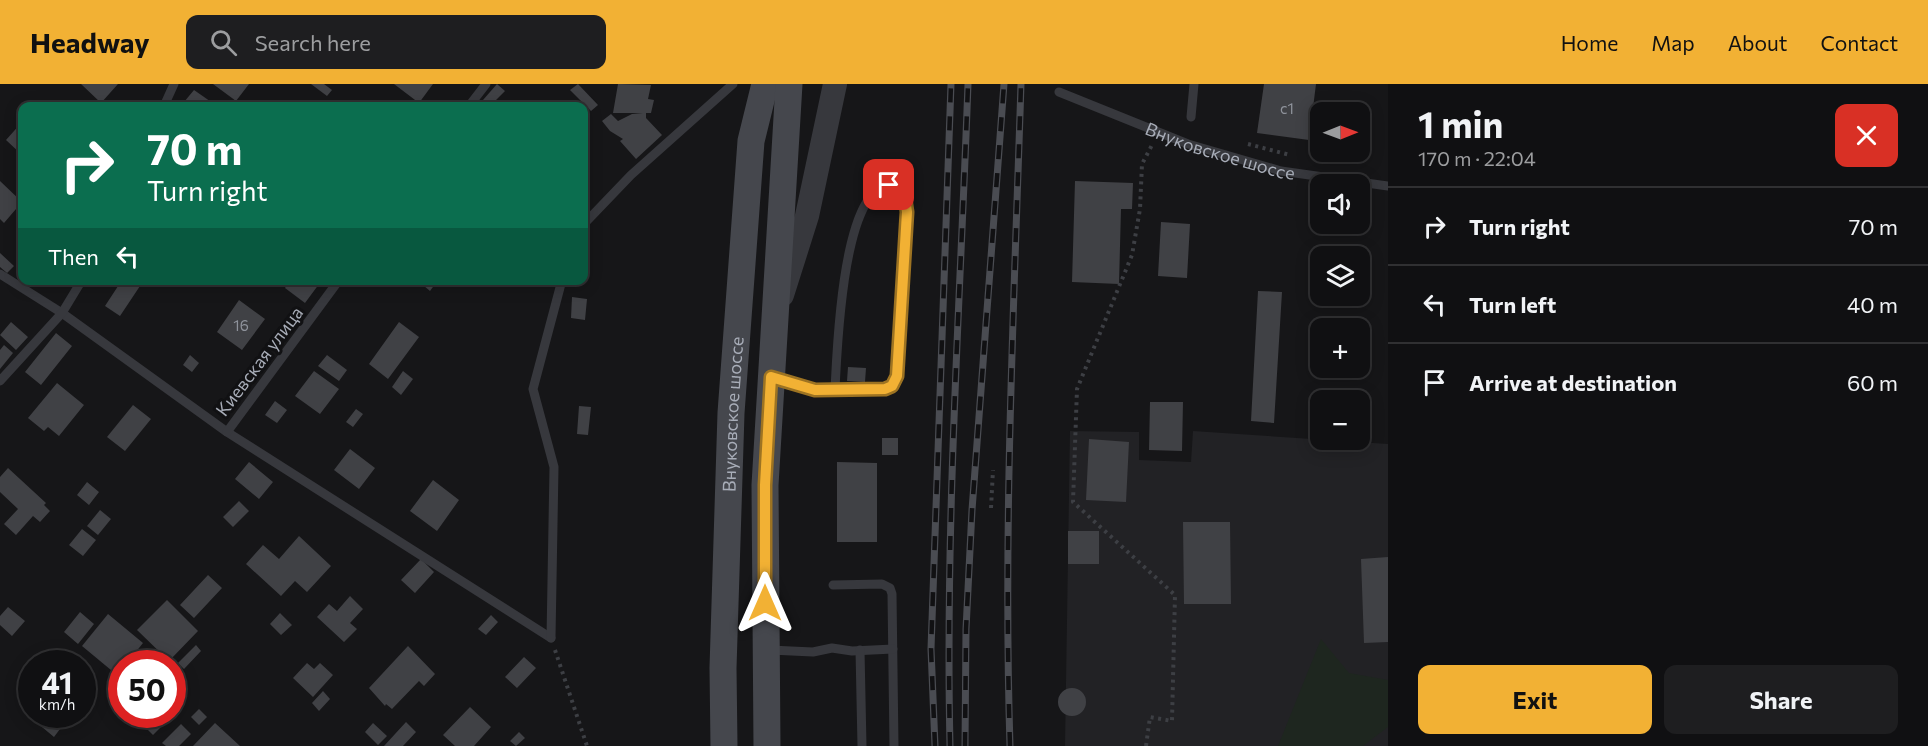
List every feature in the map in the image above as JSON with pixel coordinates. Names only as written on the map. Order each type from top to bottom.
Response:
[{"type":"main road","name":"Внуковское шоссе","points":[[724,746],[723,668],[731,425],[751,141],[765,84]]},
{"type":"main road","name":"Внуковское шоссе","points":[[767,746],[765,485],[789,84]]},
{"type":"street","points":[[750,84],[751,141]]},
{"type":"street","points":[[773,326],[807,216],[835,84]]},
{"type":"lane","points":[[166,102],[174,84]]},
{"type":"lane","points":[[472,102],[486,84]]},
{"type":"lane","points":[[588,220],[631,175],[733,84]]},
{"type":"lane","points":[[1191,117],[1194,84]]},
{"type":"lane","name":"Внуковское шоссе","points":[[1059,92],[1158,132],[1281,171],[1388,186]]},
{"type":"lane","points":[[771,377],[815,390],[885,389],[892,386],[897,376],[907,212],[904,191],[896,186],[880,187],[870,195],[863,206],[854,233],[840,314],[833,388]]},
{"type":"lane","points":[[0,274],[62,313],[226,432],[551,638]]},
{"type":"lane","points":[[0,381],[62,313],[79,285]]},
{"type":"lane","name":"Киевская улица","points":[[226,432],[335,285]]},
{"type":"lane","points":[[551,638],[554,467],[533,388],[561,285]]},
{"type":"lane","points":[[833,585],[882,584],[890,588],[894,746]]},
{"type":"lane","points":[[765,650],[821,652],[832,655],[856,650],[892,649]]},
{"type":"lane","points":[[856,650],[862,746]]},
{"type":"path","points":[[1146,746],[1150,717],[1172,721],[1175,595],[1073,502],[1077,389],[1132,255],[1140,209],[1142,164],[1158,132]]},
{"type":"path","points":[[1247,143],[1300,158]]},
{"type":"path","points":[[992,508],[993,470]]},
{"type":"path","points":[[551,638],[587,746]]},
{"type":"shaded area","points":[[1070,431],[1139,432],[1139,460],[1191,462],[1193,431],[1310,439],[1310,450],[1370,450],[1370,443],[1388,444],[1388,746],[1065,746]]},
{"type":"shaded area","points":[[1321,639],[1349,673],[1388,680],[1388,727],[1363,746],[1278,746]]},
{"type":"building","points":[[81,84],[118,84],[100,102]]},
{"type":"building","points":[[213,84],[249,84],[236,101]]},
{"type":"building","points":[[311,84],[324,84],[332,90],[327,96]]},
{"type":"building","points":[[394,84],[433,84],[418,102]]},
{"type":"building","points":[[497,84],[505,91],[494,102],[483,100]]},
{"type":"building","points":[[578,84],[598,105],[591,111],[588,108],[588,102],[582,102],[570,90]]},
{"type":"building","points":[[618,84],[651,85],[648,99],[654,100],[651,113],[646,113],[646,118],[662,135],[636,159],[620,141],[623,139],[610,131],[602,121],[611,114],[618,121],[632,114],[643,113],[613,113]]},
{"type":"building","points":[[1264,84],[1316,84],[1314,102],[1310,102],[1309,140],[1257,133]]},
{"type":"building","points":[[194,90],[211,102],[184,102]]},
{"type":"building","points":[[18,126],[18,151],[6,140]]},
{"type":"building","points":[[0,181],[18,198],[18,207],[4,223],[0,219]]},
{"type":"building","points":[[1075,181],[1133,183],[1132,209],[1121,209],[1119,284],[1072,282]]},
{"type":"building","points":[[1161,222],[1190,224],[1187,278],[1158,276]]},
{"type":"building","points":[[0,253],[14,266],[7,273],[0,267]]},
{"type":"building","points":[[119,285],[141,285],[120,316],[105,306]]},
{"type":"building","points":[[287,285],[318,285],[305,303],[285,288]]},
{"type":"building","points":[[423,285],[434,285],[430,291]]},
{"type":"building","points":[[1258,291],[1282,292],[1274,423],[1251,421]]},
{"type":"building","points":[[572,297],[587,299],[585,320],[571,318]]},
{"type":"building","points":[[239,300],[265,319],[242,350],[217,332]]},
{"type":"building","points":[[11,322],[28,337],[16,350],[0,335]]},
{"type":"building","points":[[399,322],[419,337],[388,379],[369,364]]},
{"type":"building","points":[[56,333],[72,346],[41,385],[25,372]]},
{"type":"building","points":[[4,345],[13,353],[0,369],[0,350]]},
{"type":"building","points":[[190,355],[199,363],[192,372],[183,365]]},
{"type":"building","points":[[327,355],[347,370],[339,381],[318,366]]},
{"type":"building","points":[[848,367],[866,368],[865,382],[847,381]]},
{"type":"building","points":[[314,371],[339,389],[320,414],[295,396]]},
{"type":"building","points":[[403,371],[413,379],[401,395],[392,387]]},
{"type":"building","points":[[57,383],[84,405],[59,436],[48,427],[44,431],[28,418]]},
{"type":"building","points":[[275,401],[287,410],[277,423],[265,415]]},
{"type":"building","points":[[1150,402],[1183,402],[1182,451],[1149,450]]},
{"type":"building","points":[[133,405],[151,419],[125,451],[107,437]]},
{"type":"building","points":[[579,406],[591,407],[588,435],[577,434]]},
{"type":"building","points":[[356,409],[363,414],[353,427],[346,422]]},
{"type":"building","points":[[882,438],[898,438],[898,455],[882,455]]},
{"type":"building","points":[[1089,439],[1129,442],[1126,502],[1086,500]]},
{"type":"building","points":[[350,449],[375,468],[359,489],[334,470]]},
{"type":"building","points":[[249,462],[273,482],[259,499],[235,479]]},
{"type":"building","points":[[837,462],[877,463],[877,542],[837,542]]},
{"type":"building","points":[[8,468],[46,503],[44,505],[50,511],[40,522],[33,516],[16,535],[4,524],[18,509],[0,492],[0,477]]},
{"type":"building","points":[[433,480],[459,500],[437,531],[410,511]]},
{"type":"building","points":[[87,482],[99,492],[89,505],[77,495]]},
{"type":"building","points":[[239,501],[249,511],[233,527],[223,517]]},
{"type":"building","points":[[100,510],[111,519],[98,535],[87,526]]},
{"type":"building","points":[[1183,522],[1230,522],[1231,604],[1184,604]]},
{"type":"building","points":[[82,529],[96,540],[83,556],[69,545]]},
{"type":"building","points":[[1068,531],[1099,531],[1099,564],[1068,564]]},
{"type":"building","points":[[299,536],[331,566],[307,592],[295,581],[281,596],[246,564],[263,545],[279,559]]},
{"type":"building","points":[[1388,557],[1388,642],[1364,643],[1361,559]]},
{"type":"building","points":[[421,559],[434,572],[415,593],[401,580]]},
{"type":"building","points":[[208,575],[222,588],[194,618],[180,605]]},
{"type":"building","points":[[350,596],[363,609],[350,623],[357,629],[344,642],[317,617],[329,604],[337,611]]},
{"type":"building","points":[[167,600],[198,631],[180,650],[158,650],[137,630]]},
{"type":"building","points":[[8,607],[25,621],[12,636],[0,625],[0,616]]},
{"type":"building","points":[[80,612],[94,624],[78,644],[64,632]]},
{"type":"building","points":[[280,613],[292,625],[281,635],[270,624]]},
{"type":"building","points":[[108,614],[143,643],[137,650],[108,650],[108,668],[96,658],[96,650],[87,650],[82,646]]},
{"type":"building","points":[[491,615],[498,622],[486,635],[478,629]]},
{"type":"building","points":[[196,645],[201,651],[186,667],[186,655]]},
{"type":"building","points":[[408,646],[435,674],[424,686],[419,681],[392,709],[386,704],[385,706],[369,688]]},
{"type":"building","points":[[524,657],[536,668],[517,688],[505,677]]},
{"type":"building","points":[[307,663],[314,669],[320,663],[333,675],[313,697],[293,678]]},
{"type":"building","points":[[1072,688],[1082,692],[1086,702],[1082,712],[1072,716],[1062,712],[1058,702],[1062,692]]},
{"type":"building","points":[[323,691],[330,699],[319,711],[312,703]]},
{"type":"building","points":[[470,707],[491,727],[474,746],[455,746],[443,735]]},
{"type":"building","points":[[199,709],[207,717],[199,725],[191,717]]},
{"type":"building","points":[[406,722],[416,732],[403,746],[384,746]]},
{"type":"building","points":[[215,723],[240,746],[193,746]]},
{"type":"building","points":[[373,723],[387,736],[378,745],[365,732]]},
{"type":"building","points":[[43,728],[61,728],[54,737]]},
{"type":"building","points":[[146,728],[160,728],[153,735]]},
{"type":"building","points":[[177,728],[185,728],[191,734],[179,746],[166,746],[162,743]]},
{"type":"building","points":[[519,732],[525,738],[516,746],[510,741]]},
{"type":"railway","points":[[935,746],[931,649],[951,84]]},
{"type":"railway","points":[[950,746],[951,498],[968,84]]},
{"type":"railway","points":[[965,746],[966,629],[972,510],[1004,84]]},
{"type":"railway","points":[[1010,746],[1009,498],[1021,84]]},
{"type":"route","points":[[765,603],[765,485],[771,377],[799,386],[822,390],[831,388],[885,389],[892,386],[897,376],[907,212],[904,191],[889,185]]}]
